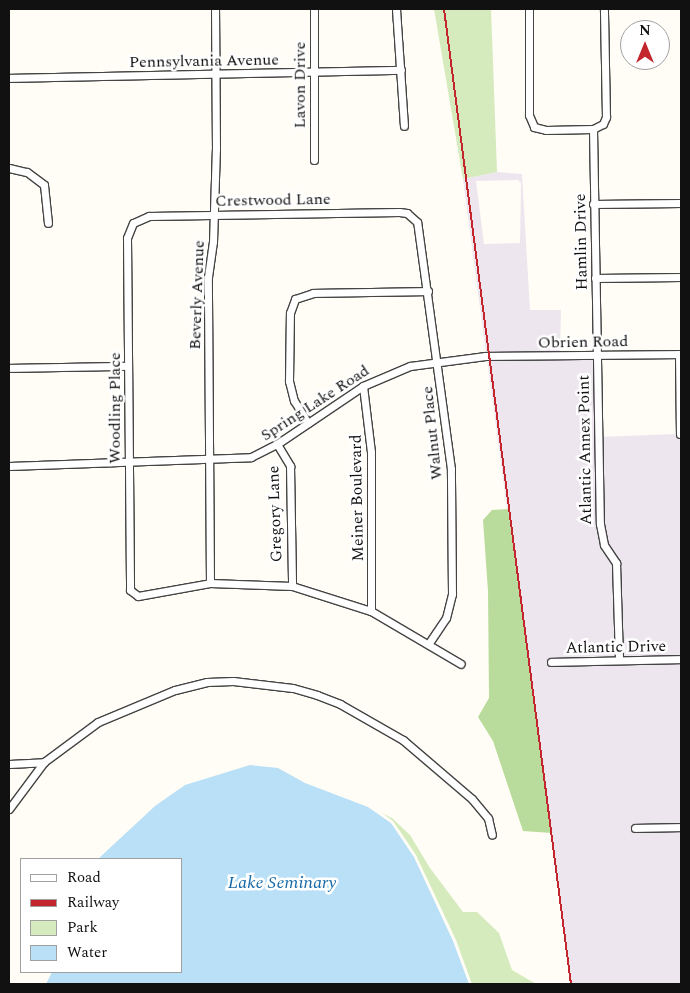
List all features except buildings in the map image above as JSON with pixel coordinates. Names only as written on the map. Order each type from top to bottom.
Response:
[{"type":"street","name":"Beverly Avenue","points":[[210,583],[208,276],[216,149],[215,9]]},
{"type":"street","name":"Lavon Drive","points":[[314,9],[314,160]]},
{"type":"street","points":[[396,9],[404,126]]},
{"type":"street","points":[[529,9],[531,122],[534,127],[546,130],[593,129],[603,124],[606,118],[604,9]]},
{"type":"street","name":"Pennsylvania Avenue","points":[[9,78],[401,70]]},
{"type":"street","name":"Hamlin Drive","points":[[593,129],[596,355]]},
{"type":"street","points":[[9,168],[27,172],[44,185],[48,223]]},
{"type":"street","points":[[593,204],[681,203]]},
{"type":"street","name":"Crestwood Lane","points":[[134,223],[149,216],[212,214],[398,212],[414,217]]},
{"type":"street","name":"Walnut Place","points":[[414,217],[420,228],[451,469],[452,594],[446,618],[429,644]]},
{"type":"street","name":"Woodling Place","points":[[134,223],[127,238],[129,584],[133,594],[143,596],[210,583]]},
{"type":"street","points":[[595,278],[681,277]]},
{"type":"street","points":[[308,423],[294,401],[289,381],[290,313],[295,299],[312,293],[428,291]]},
{"type":"street","points":[[680,354],[680,434]]},
{"type":"street","name":"Obrien Road","points":[[486,356],[680,354]]},
{"type":"street","name":"Atlantic Annex Point","points":[[596,355],[600,524],[604,545],[616,563],[619,660]]},
{"type":"street","name":"Spring Lake Road","points":[[9,466],[251,457],[277,444],[363,386],[395,370],[486,356]]},
{"type":"street","points":[[9,368],[128,366]]},
{"type":"street","name":"Meiner Boulevard","points":[[363,386],[371,452],[372,611]]},
{"type":"street","name":"Gregory Lane","points":[[277,444],[290,466],[292,586]]},
{"type":"street","points":[[210,583],[292,586],[372,611],[461,664]]},
{"type":"street","name":"Atlantic Drive","points":[[551,662],[681,659]]},
{"type":"street","points":[[9,809],[44,762],[98,722],[175,690],[207,682],[232,681],[293,688],[340,704],[403,740],[472,798],[488,818],[492,835]]},
{"type":"street","points":[[9,764],[44,762]]},
{"type":"street","points":[[635,828],[681,827]]},
{"type":"shaded area","points":[[497,172],[522,174],[530,310],[561,310],[560,352],[486,353],[463,179]],"holes":[[[518,180],[521,183],[520,243],[484,244],[476,181]]]},
{"type":"shaded area","points":[[593,359],[597,437],[676,434],[676,438],[681,438],[681,656],[622,656],[620,571],[615,656],[548,658],[547,665],[681,663],[681,823],[631,824],[632,831],[681,831],[681,984],[571,984],[487,360]]},
{"type":"green space","points":[[434,9],[491,9],[497,172],[463,179]]},
{"type":"green space","points":[[508,509],[552,833],[523,831],[493,741],[478,717],[489,698],[488,591],[483,520],[492,510]]},
{"type":"green space","points":[[382,813],[392,818],[410,835],[430,868],[463,912],[477,912],[499,933],[512,970],[536,984],[472,984],[456,940],[416,855],[393,821]]},
{"type":"water","name":"Lake Seminary","points":[[250,765],[278,768],[305,783],[368,807],[391,823],[414,857],[453,941],[469,984],[46,984],[52,973],[182,973],[182,858],[99,858],[155,806],[185,785]]},
{"type":"railway","points":[[444,9],[571,984]]}]
